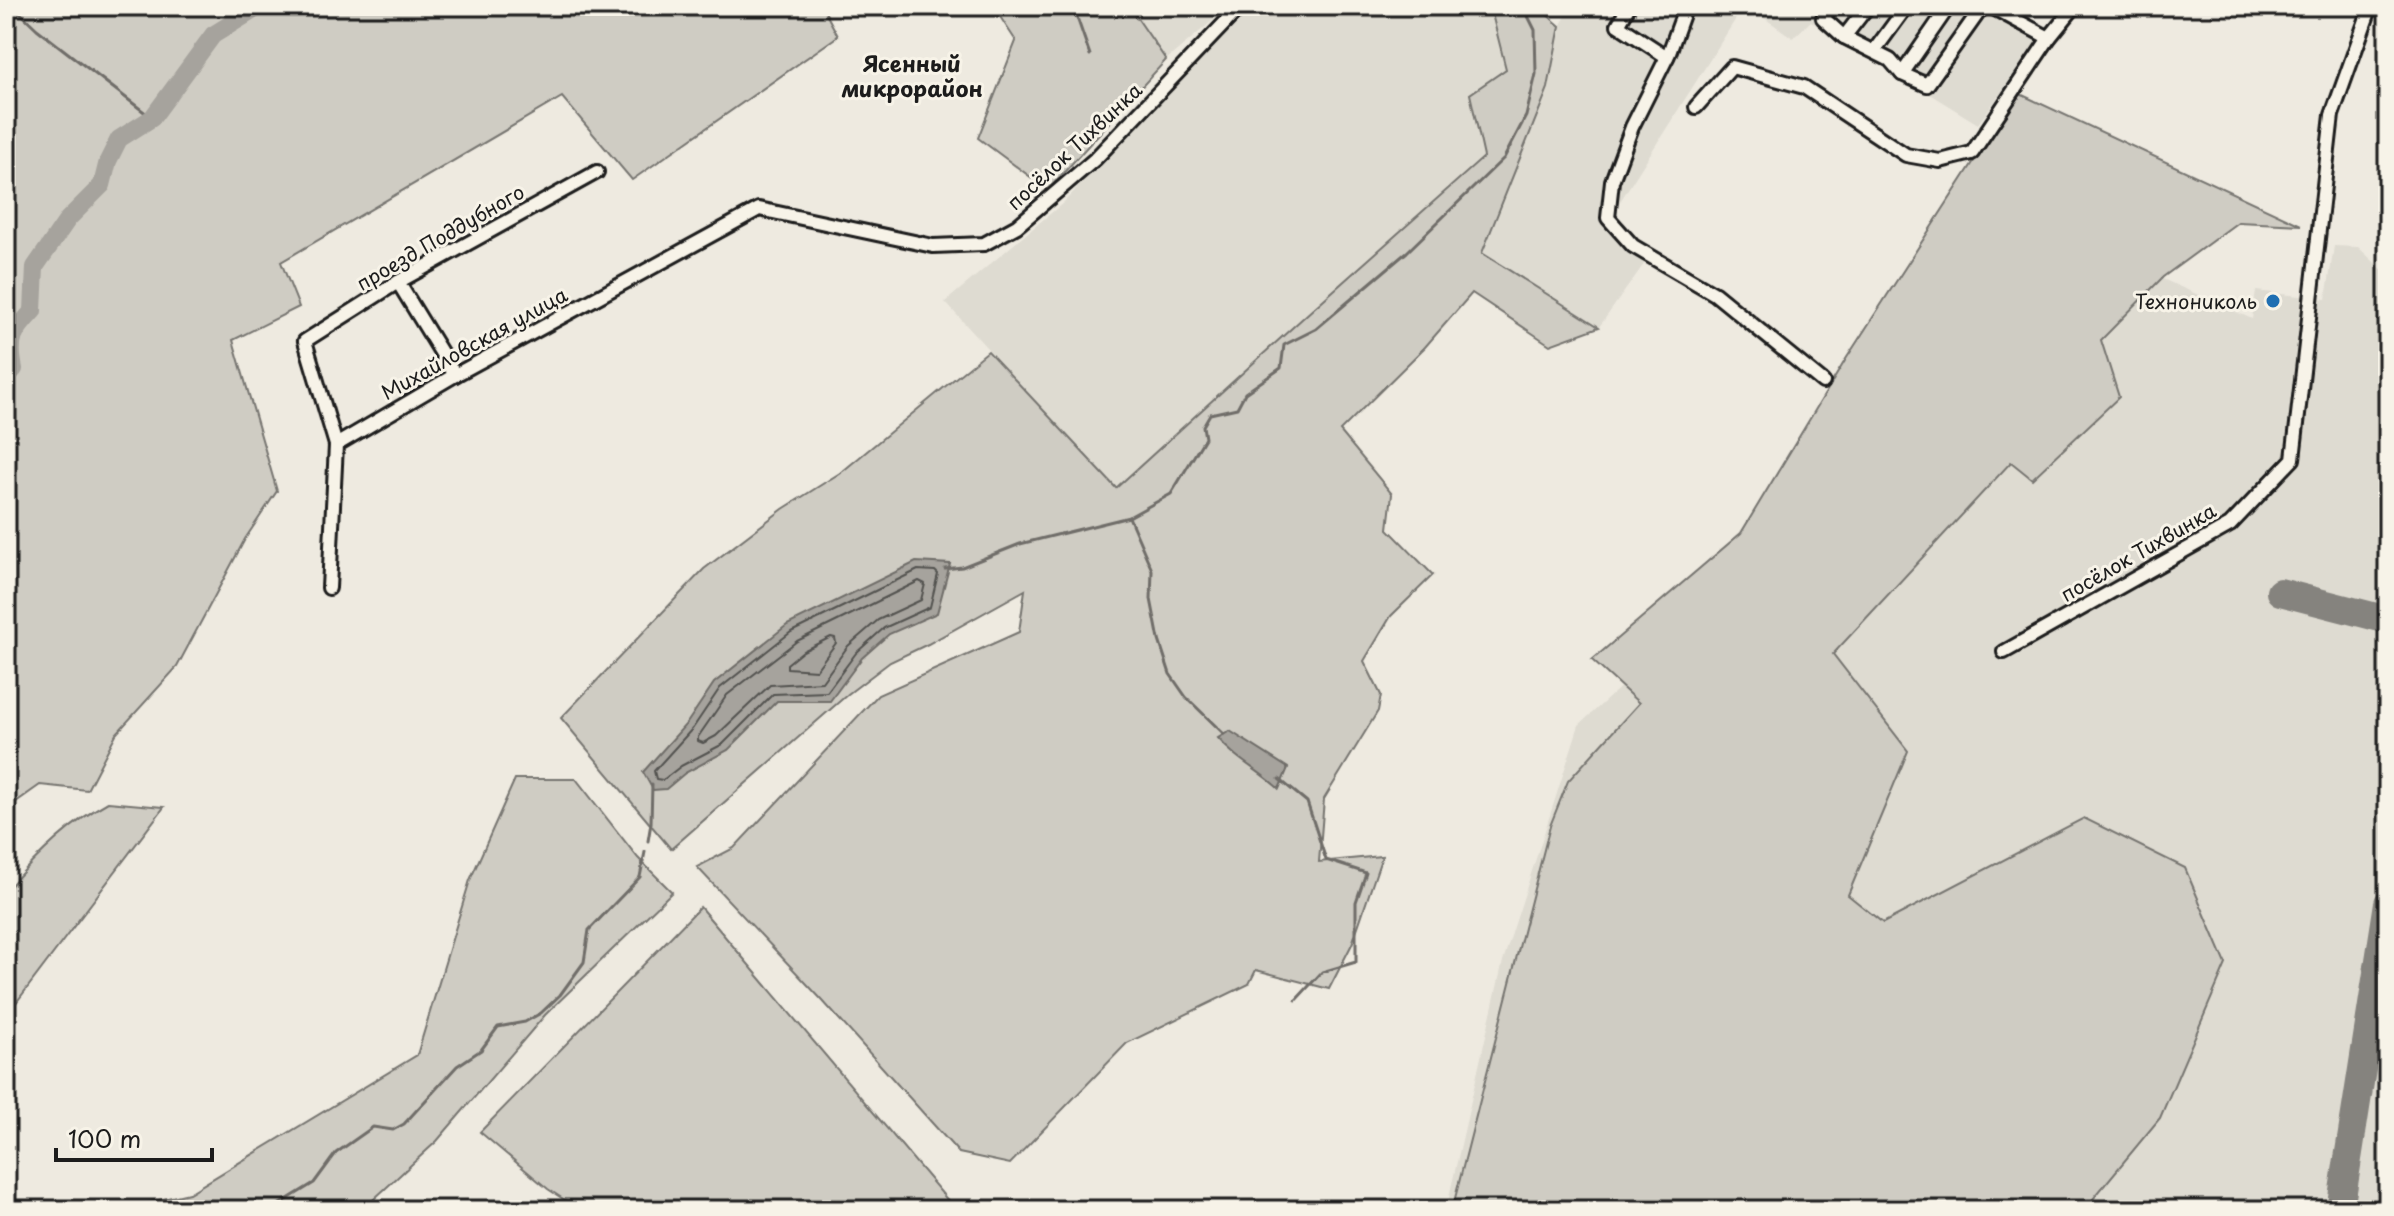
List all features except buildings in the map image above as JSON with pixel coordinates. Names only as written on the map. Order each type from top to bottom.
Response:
[{"type":"street","name":"посёлок Тихвинка","points":[[759,209],[933,246],[984,244],[1017,226],[1095,159],[1241,6]]},
{"type":"street","points":[[1629,6],[1618,25],[1667,57]]},
{"type":"street","points":[[1686,6],[1667,57],[1632,127],[1612,181],[1608,218],[1633,246],[1715,294],[1823,382]]},
{"type":"street","points":[[1831,6],[1823,18],[1844,37],[1890,60],[1902,74],[1927,85],[1983,6]]},
{"type":"street","points":[[1844,37],[1868,6]]},
{"type":"street","points":[[1874,51],[1907,6]]},
{"type":"street","points":[[1902,74],[1949,6]]},
{"type":"street","points":[[1990,6],[2049,38]]},
{"type":"street","points":[[1696,107],[1732,67],[1804,87],[1906,155],[1940,161],[1972,153],[2049,38],[2075,6]]},
{"type":"street","name":"посёлок Тихвинка","points":[[2004,652],[2230,525],[2293,459],[2332,115],[2371,6]]},
{"type":"street","name":"проезд Поддубного","points":[[336,445],[305,341],[398,282],[597,172]]},
{"type":"street","name":"Михайловская улица","points":[[336,445],[455,375],[759,209]]},
{"type":"street","points":[[398,282],[455,375]]},
{"type":"street","points":[[329,588],[336,445]]},
{"type":"shaded area","points":[[6,6],[822,6],[838,36],[632,180],[562,97],[281,262],[299,307],[233,340],[277,491],[245,539],[177,667],[116,734],[87,790],[40,785],[6,809]]},
{"type":"shaded area","points":[[993,6],[1129,6],[1166,60],[1048,190],[978,138],[1016,41]]},
{"type":"shaded area","points":[[1129,6],[1230,6],[1166,60]]},
{"type":"shaded area","points":[[1250,6],[1490,6],[1506,69],[1470,94],[1484,157],[1116,489],[945,302],[1063,203]]},
{"type":"shaded area","points":[[1490,6],[1537,6],[1560,26],[1548,88],[1482,253],[1599,327],[1550,345],[1472,293],[1425,347],[1340,431],[1392,494],[1388,529],[1433,575],[1391,616],[1364,661],[1381,695],[1378,711],[1324,799],[1319,862],[1382,856],[1352,944],[1329,989],[1256,970],[1249,984],[1127,1043],[1010,1164],[959,1153],[697,867],[734,848],[878,695],[1019,632],[1025,590],[890,662],[848,694],[671,849],[561,718],[704,569],[783,509],[843,471],[988,351],[1116,488],[1484,157],[1470,94],[1506,69]]},
{"type":"shaded area","points":[[1572,6],[1744,6],[1614,211],[1644,264],[1599,327],[1482,254],[1548,88],[1560,26]]},
{"type":"shaded area","points":[[1747,6],[2000,6],[2044,34],[1978,124],[1811,21],[1793,38]]},
{"type":"shaded area","points":[[2018,93],[2301,225],[2238,222],[2163,277],[2101,340],[2119,397],[2032,479],[2011,462],[1833,654],[1908,751],[1848,895],[1883,923],[2084,818],[2185,868],[2226,964],[2160,1118],[2084,1210],[1452,1210],[1550,826],[1568,781],[1639,703],[1592,660],[1741,533],[1846,359]]},
{"type":"shaded area","points":[[2334,246],[2358,247],[2388,275],[2388,1210],[1446,1210],[1503,961],[1579,725],[1708,607],[2138,268],[2252,319],[2256,291],[2326,299]]},
{"type":"shaded area","points":[[515,779],[576,779],[638,858],[672,892],[545,1015],[437,1141],[362,1210],[115,1210],[189,1193],[417,1055],[470,880]]},
{"type":"shaded area","points":[[108,802],[164,807],[6,1016],[6,891],[54,842]]},
{"type":"shaded area","points":[[700,907],[956,1210],[580,1210],[548,1189],[480,1132]]},
{"type":"water","points":[[916,562],[950,564],[937,613],[889,634],[862,658],[830,701],[777,701],[728,750],[685,773],[666,789],[653,790],[643,772],[687,723],[714,683],[787,625]]},
{"type":"water","points":[[1230,731],[1288,768],[1279,789],[1232,753],[1218,738]]},
{"type":"waterway","points":[[13,6],[37,29],[152,118]]},
{"type":"waterway","points":[[231,6],[244,18]]},
{"type":"waterway","points":[[6,378],[14,369],[14,337],[33,311],[35,267],[68,219],[102,185],[108,161],[119,139],[152,118],[213,35],[260,6]]},
{"type":"waterway","points":[[1073,6],[1090,55]]},
{"type":"waterway","points":[[945,569],[962,567],[1020,544],[1129,517],[1171,494],[1205,438],[1203,426],[1210,414],[1237,408],[1245,393],[1281,368],[1284,345],[1316,329],[1407,252],[1504,158],[1526,116],[1536,74],[1535,30],[1523,6]]},
{"type":"waterway","points":[[1129,517],[1152,570],[1151,599],[1170,674],[1186,697],[1224,734]]},
{"type":"waterway","points":[[1279,779],[1307,802],[1326,860],[1366,873],[1356,902],[1356,962],[1322,972],[1296,1000]]},
{"type":"waterway","points":[[648,841],[652,785]]},
{"type":"waterway","points":[[270,1210],[314,1183],[336,1153],[373,1127],[393,1130],[404,1124],[457,1066],[481,1050],[498,1027],[525,1022],[541,1013],[560,995],[584,962],[589,930],[640,877],[645,852]]},
{"type":"taxiway","points":[[2280,592],[2388,620]]},
{"type":"taxiway","points":[[2340,1210],[2388,903]]},
{"type":"place","name":"Технониколь","points":[[2273,301]]},
{"type":"district","name":"Ясенный микрорайон","points":[[912,74]]}]
